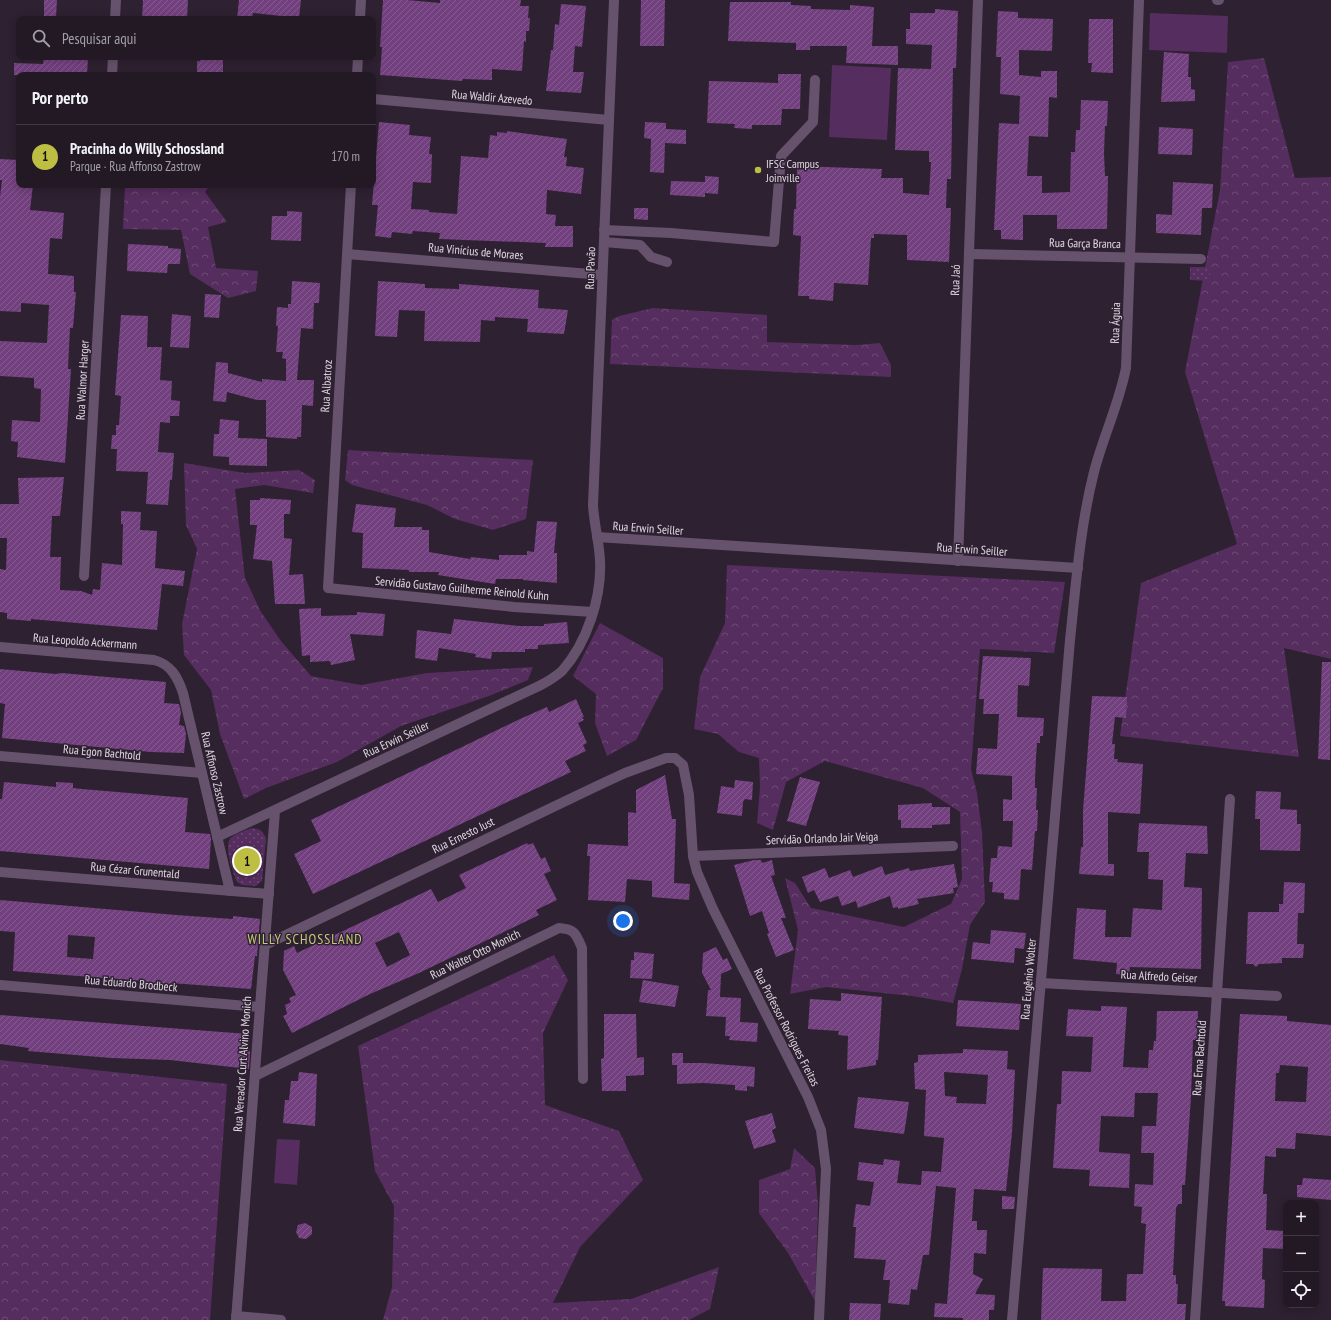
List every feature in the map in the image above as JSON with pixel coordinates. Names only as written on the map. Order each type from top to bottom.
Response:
[{"type":"street","points":[[115,16],[116,0]]},
{"type":"street","points":[[360,16],[361,0]]},
{"type":"street","name":"Rua Pavão","points":[[597,538],[593,505],[614,0]]},
{"type":"street","name":"Rua Jaó","points":[[958,561],[978,0]]},
{"type":"street","name":"Rua Águia","points":[[1070,640],[1078,568],[1094,472],[1122,386],[1126,368],[1139,0]]},
{"type":"street","points":[[112,72],[113,60]]},
{"type":"street","points":[[357,72],[358,60]]},
{"type":"street","points":[[604,230],[671,233],[774,242],[781,156],[813,122],[815,80]]},
{"type":"street","name":"Rua Waldir Azevedo","points":[[376,100],[609,120]]},
{"type":"street","name":"Rua Walmor Harger","points":[[84,576],[106,188]]},
{"type":"street","name":"Rua Albatroz","points":[[328,588],[350,188]]},
{"type":"street","points":[[604,242],[640,245],[651,257],[667,262]]},
{"type":"street","name":"Rua Vinícius de Moraes","points":[[347,254],[602,275]]},
{"type":"street","name":"Rua Garça Branca","points":[[969,254],[1201,259]]},
{"type":"street","name":"Rua Erwin Seiller","points":[[217,837],[551,680],[561,672],[575,652],[593,612],[600,576],[597,538],[1078,568]]},
{"type":"street","name":"Servidão Gustavo Guilherme Reinold Kuhn","points":[[328,588],[506,606],[593,612]]},
{"type":"street","name":"Rua Eugênio Wolter","points":[[1012,1320],[1070,640]]},
{"type":"street","name":"Rua Leopoldo Ackermann","points":[[0,648],[146,659],[160,661],[166,665]]},
{"type":"street","name":"Rua Affonso Zastrow","points":[[166,665],[180,685],[230,891]]},
{"type":"street","name":"Rua Egon Bachtold","points":[[0,756],[202,773]]},
{"type":"street","name":"Rua Ernesto Just","points":[[265,945],[611,779],[653,762],[666,758],[675,758]]},
{"type":"street","name":"Rua Professor Rodrigues Freitas","points":[[675,758],[683,765],[687,778],[693,856],[697,872],[713,909],[808,1097],[821,1130],[826,1169],[819,1320]]},
{"type":"street","name":"Rua Erna Bachtold","points":[[1195,1320],[1230,799]]},
{"type":"street","name":"Rua Vereador Curt Alvino Monich","points":[[236,1318],[275,811]]},
{"type":"street","name":"Servidão Orlando Jair Veiga","points":[[693,856],[953,846]]},
{"type":"street","name":"Rua Cézar Grunentald","points":[[0,872],[269,894]]},
{"type":"street","name":"Rua Walter Otto Monich","points":[[255,1076],[559,928],[569,928],[576,935],[582,948],[583,1079]]},
{"type":"street","name":"Rua Alfredo Geiser","points":[[1041,983],[1276,996]]},
{"type":"street","name":"Rua Eduardo Brodbeck","points":[[0,985],[260,1007]]},
{"type":"street","points":[[236,1318],[281,1320]]},
{"type":"green space","points":[[1150,13],[1228,16],[1227,53],[1149,50]]},
{"type":"green space","points":[[1264,58],[1295,178],[1331,177],[1331,659],[1284,648],[1299,757],[1120,736],[1141,583],[1237,544],[1185,372],[1220,190],[1228,62]]},
{"type":"green space","points":[[832,65],[891,68],[887,140],[829,137]]},
{"type":"green space","points":[[125,188],[208,188],[205,192],[227,222],[208,227],[216,268],[258,271],[256,291],[228,298],[190,274],[181,230],[123,229]]},
{"type":"green space","points":[[1190,267],[1210,267],[1210,281],[1190,280]]},
{"type":"green space","points":[[653,308],[767,315],[767,342],[857,345],[880,343],[891,365],[891,377],[610,364],[612,320],[619,316]]},
{"type":"green space","points":[[348,450],[533,460],[526,519],[493,530],[455,519],[427,505],[352,485],[345,480]]},
{"type":"green space","points":[[184,463],[245,473],[299,470],[315,480],[313,493],[264,485],[235,489],[245,578],[261,612],[281,641],[311,676],[361,685],[427,673],[533,667],[528,680],[489,696],[401,726],[337,762],[266,788],[244,799],[220,734],[211,690],[184,655],[182,624],[197,549],[186,525]]},
{"type":"green space","points":[[727,565],[1065,582],[1054,653],[980,649],[971,769],[977,793],[982,832],[985,902],[970,925],[962,969],[953,1003],[912,996],[826,987],[790,994],[798,930],[785,878],[795,883],[811,908],[904,927],[951,904],[962,879],[960,812],[923,788],[825,761],[786,782],[773,830],[757,823],[760,787],[759,758],[739,752],[718,734],[694,729],[700,677],[725,623]]},
{"type":"green space","points":[[600,623],[663,658],[663,688],[636,740],[607,756],[595,723],[596,694],[573,676]]},
{"type":"green space","points":[[252,828],[261,831],[266,838],[262,881],[256,886],[242,885],[237,882],[231,867],[228,848],[228,843],[232,837]]},
{"type":"green space","points":[[554,955],[568,980],[543,1033],[545,1105],[619,1131],[643,1180],[580,1247],[553,1303],[631,1299],[719,1267],[710,1309],[689,1320],[383,1320],[392,1287],[394,1206],[375,1171],[358,1046]]},
{"type":"green space","points":[[0,1060],[227,1084],[210,1320],[0,1320]]},
{"type":"green space","points":[[277,1139],[300,1140],[297,1185],[274,1183]]},
{"type":"green space","points":[[794,1148],[815,1168],[818,1205],[815,1301],[788,1253],[759,1213],[759,1180],[790,1169]]},
{"type":"building","points":[[44,0],[57,0],[56,16],[44,16]]},
{"type":"building","points":[[143,0],[188,0],[187,16],[142,16]]},
{"type":"building","points":[[239,0],[301,0],[299,16],[281,16],[253,13],[252,16],[237,16]]},
{"type":"building","points":[[383,0],[407,0],[440,3],[440,0],[521,0],[520,6],[529,6],[528,18],[530,18],[529,31],[526,31],[526,42],[524,41],[522,71],[492,69],[492,80],[463,79],[462,81],[380,75]]},
{"type":"building","points":[[641,0],[665,0],[664,46],[640,46]]},
{"type":"building","points":[[730,2],[791,2],[791,5],[811,6],[811,9],[850,10],[850,5],[874,7],[872,46],[898,46],[898,65],[846,63],[847,46],[810,46],[810,50],[796,50],[796,43],[728,41]]},
{"type":"building","points":[[561,4],[586,6],[582,47],[575,46],[573,72],[584,72],[581,93],[546,91],[551,50],[553,50],[555,24],[559,25]]},
{"type":"building","points":[[935,9],[958,11],[956,68],[953,68],[951,179],[947,179],[946,208],[951,208],[949,262],[907,260],[907,235],[874,234],[874,238],[871,238],[868,285],[834,283],[833,301],[809,299],[809,296],[798,296],[801,236],[793,235],[794,209],[796,209],[797,166],[882,169],[881,178],[903,178],[903,193],[929,195],[931,162],[929,162],[929,151],[895,150],[898,68],[931,69],[932,45],[906,44],[906,29],[910,29],[910,13],[935,13]]},
{"type":"building","points":[[998,11],[1018,12],[1018,18],[1053,19],[1052,51],[1019,50],[1019,75],[1041,77],[1041,71],[1057,71],[1057,98],[1049,97],[1048,137],[1029,136],[1027,176],[1042,176],[1042,193],[1070,192],[1071,152],[1075,152],[1076,130],[1080,130],[1081,100],[1108,101],[1104,153],[1105,176],[1108,176],[1107,229],[1057,229],[1057,215],[1023,215],[1023,240],[1001,239],[1001,230],[994,230],[999,123],[1019,124],[1020,96],[1000,94],[1001,57],[996,57]]},
{"type":"building","points":[[1089,19],[1113,19],[1113,73],[1091,72],[1092,63],[1088,63]]},
{"type":"building","points":[[1164,52],[1189,54],[1188,77],[1191,77],[1191,89],[1195,90],[1195,101],[1161,102]]},
{"type":"building","points":[[44,60],[88,60],[87,72],[16,72],[16,75],[14,75],[14,63],[43,64]]},
{"type":"building","points":[[223,60],[223,72],[197,72],[197,61]]},
{"type":"building","points":[[778,74],[801,74],[800,109],[782,109],[781,125],[752,125],[752,129],[734,128],[735,124],[707,123],[709,81],[778,83]]},
{"type":"building","points":[[379,122],[410,125],[409,135],[431,137],[429,154],[432,154],[431,183],[413,182],[411,209],[457,214],[461,156],[488,158],[490,135],[497,136],[497,132],[507,133],[507,131],[567,139],[564,157],[567,157],[566,166],[584,168],[581,194],[547,190],[546,214],[556,215],[555,226],[573,226],[573,247],[545,247],[546,243],[439,239],[440,233],[413,231],[412,234],[392,232],[391,238],[375,236],[378,205],[372,205],[373,188],[376,188],[376,158]]},
{"type":"building","points":[[645,122],[666,123],[666,129],[686,130],[686,144],[665,143],[664,173],[650,172],[651,139],[644,138]]},
{"type":"building","points":[[1159,127],[1193,129],[1192,155],[1158,154]]},
{"type":"building","points":[[0,159],[16,160],[16,188],[33,188],[30,210],[64,213],[62,239],[50,238],[48,274],[74,276],[74,292],[76,292],[73,328],[70,328],[68,369],[71,369],[65,463],[17,457],[18,442],[11,441],[12,420],[40,422],[41,389],[34,388],[34,378],[0,376],[0,341],[47,343],[49,305],[21,303],[21,312],[0,311],[0,197],[2,180],[0,180]]},
{"type":"building","points":[[705,176],[719,177],[718,194],[705,193],[705,197],[670,195],[671,181],[705,182]]},
{"type":"building","points":[[1173,182],[1213,184],[1212,208],[1202,208],[1201,235],[1156,233],[1156,214],[1172,215]]},
{"type":"building","points":[[634,208],[648,208],[648,220],[634,219]]},
{"type":"building","points":[[287,211],[302,212],[301,241],[271,240],[272,216],[287,216]]},
{"type":"building","points":[[128,244],[168,246],[168,248],[181,249],[180,264],[168,264],[167,273],[127,271]]},
{"type":"building","points":[[292,281],[320,283],[319,303],[314,303],[313,329],[301,328],[297,380],[314,380],[313,406],[302,405],[301,437],[297,437],[297,439],[266,437],[266,400],[257,400],[227,392],[226,402],[213,401],[216,362],[228,363],[228,373],[262,382],[262,379],[286,381],[286,359],[282,358],[283,352],[276,352],[278,326],[276,326],[277,307],[288,308],[288,304],[291,304]]},
{"type":"building","points":[[378,281],[425,284],[425,288],[459,289],[459,284],[539,290],[538,308],[568,310],[564,334],[527,332],[528,319],[495,317],[495,321],[481,320],[480,342],[424,341],[425,311],[399,310],[397,337],[375,336]]},
{"type":"building","points":[[205,294],[221,295],[219,318],[204,317]]},
{"type":"building","points":[[172,314],[191,316],[189,348],[170,347]]},
{"type":"building","points":[[121,315],[148,316],[147,347],[162,347],[160,380],[172,381],[171,400],[180,401],[179,416],[170,416],[170,423],[160,422],[158,452],[174,453],[168,505],[146,504],[148,472],[116,471],[117,449],[111,449],[112,435],[116,435],[116,425],[119,425],[121,396],[115,395]]},
{"type":"building","points":[[220,419],[239,421],[238,438],[267,439],[267,466],[229,465],[229,457],[213,456],[214,434],[219,434]]},
{"type":"building","points":[[64,477],[60,516],[52,516],[50,557],[61,557],[60,590],[81,591],[92,595],[93,589],[100,590],[102,563],[122,565],[123,524],[121,524],[121,511],[141,512],[140,530],[157,531],[155,568],[185,571],[183,586],[162,584],[157,630],[31,619],[31,621],[7,619],[7,613],[0,612],[0,569],[6,570],[7,538],[0,538],[0,504],[19,504],[18,478]]},
{"type":"building","points":[[260,498],[291,500],[290,514],[284,514],[284,538],[292,539],[289,575],[303,574],[305,604],[275,604],[272,561],[253,559],[257,525],[250,525],[250,500],[260,500]]},
{"type":"building","points":[[356,504],[396,508],[394,527],[422,527],[422,530],[429,530],[429,552],[470,559],[471,557],[499,560],[499,555],[527,555],[527,551],[534,552],[537,521],[557,522],[554,553],[557,553],[557,583],[523,579],[496,579],[495,584],[438,575],[439,572],[409,572],[409,570],[362,568],[363,533],[352,532]]},
{"type":"building","points":[[321,608],[321,616],[357,615],[357,612],[385,614],[383,636],[350,634],[355,660],[331,665],[330,661],[310,662],[310,655],[302,656],[299,609]]},
{"type":"building","points":[[454,619],[519,626],[544,626],[544,624],[567,622],[569,643],[538,645],[538,649],[525,649],[525,652],[492,652],[491,659],[475,657],[476,654],[439,648],[437,661],[415,658],[417,630],[451,634]]},
{"type":"building","points":[[983,656],[1031,658],[1029,686],[1018,685],[1017,717],[1044,718],[1043,736],[1040,736],[1040,743],[1037,743],[1035,788],[1037,788],[1036,810],[1038,810],[1032,870],[1021,869],[1019,900],[1004,899],[1004,893],[992,892],[993,882],[989,882],[991,858],[997,858],[998,846],[1012,847],[1013,821],[1003,821],[1003,799],[1012,800],[1012,776],[976,774],[978,748],[997,749],[999,714],[983,714],[984,699],[979,699]]},
{"type":"building","points":[[1322,662],[1331,662],[1330,760],[1318,759]]},
{"type":"building","points":[[0,669],[166,682],[164,703],[179,704],[181,712],[179,725],[184,726],[186,734],[184,753],[151,752],[2,738],[5,704],[0,703]]},
{"type":"building","points":[[1092,696],[1127,697],[1126,718],[1115,717],[1112,744],[1115,744],[1114,759],[1118,759],[1117,762],[1143,764],[1140,814],[1108,812],[1108,864],[1114,864],[1114,876],[1079,874],[1081,847],[1083,847],[1083,811]]},
{"type":"building","points":[[576,699],[584,717],[582,717],[584,720],[578,723],[587,743],[583,745],[586,751],[565,761],[571,772],[313,894],[294,854],[321,841],[311,820],[520,719],[547,707],[549,712]]},
{"type":"building","points":[[665,775],[672,819],[676,819],[674,883],[690,884],[689,900],[652,897],[652,881],[627,879],[625,902],[588,900],[590,856],[587,856],[588,844],[628,846],[628,812],[636,813],[636,790]]},
{"type":"building","points":[[800,777],[820,782],[806,826],[787,821]]},
{"type":"building","points":[[735,780],[753,782],[752,800],[745,799],[743,802],[742,816],[717,813],[721,786],[734,788]]},
{"type":"building","points":[[4,782],[56,787],[56,782],[73,783],[73,788],[188,798],[185,832],[210,834],[209,869],[0,851],[0,799],[2,799]]},
{"type":"building","points":[[1256,791],[1281,792],[1280,809],[1297,810],[1297,824],[1301,824],[1300,851],[1260,850],[1260,819],[1255,819]]},
{"type":"building","points":[[932,803],[932,807],[950,807],[950,824],[932,825],[932,828],[901,828],[901,820],[898,820],[898,805]]},
{"type":"building","points":[[1139,823],[1207,826],[1208,854],[1186,853],[1184,887],[1202,888],[1201,969],[1130,967],[1129,975],[1116,974],[1117,963],[1073,959],[1077,908],[1106,910],[1105,937],[1131,937],[1133,908],[1162,910],[1163,880],[1148,879],[1149,852],[1137,852]]},
{"type":"building","points":[[527,843],[528,845],[533,843],[541,859],[545,857],[551,871],[544,874],[557,900],[536,910],[539,915],[419,973],[370,994],[292,1033],[283,1016],[287,1014],[285,1005],[291,1002],[289,998],[296,995],[283,970],[284,951],[294,946],[297,953],[431,889],[438,902],[466,888],[459,875]],"holes":[[[399,932],[410,955],[387,967],[375,943]]]},
{"type":"building","points":[[754,860],[761,860],[762,863],[772,860],[775,875],[771,876],[786,918],[781,918],[794,950],[776,957],[767,934],[769,933],[762,911],[750,916],[734,865]]},
{"type":"building","points":[[954,864],[958,887],[953,888],[954,893],[917,899],[919,904],[898,909],[898,907],[893,908],[890,896],[858,908],[856,901],[842,906],[838,896],[820,902],[814,890],[808,893],[802,877],[825,868],[829,878],[850,870],[853,877],[882,866],[885,875],[909,868],[910,871]]},
{"type":"building","points":[[1284,882],[1305,883],[1304,913],[1298,913],[1297,944],[1304,944],[1303,958],[1282,958],[1282,963],[1259,964],[1256,967],[1253,964],[1246,964],[1248,912],[1279,912],[1279,904],[1283,904]]},
{"type":"building","points":[[0,900],[176,915],[233,919],[233,916],[260,919],[257,956],[255,956],[251,989],[171,983],[171,988],[144,986],[144,981],[13,971],[15,932],[0,931]],"holes":[[[68,935],[95,937],[93,959],[67,957]]]},
{"type":"building","points":[[991,930],[1026,933],[1024,949],[1015,948],[1014,963],[971,959],[973,942],[990,944]]},
{"type":"building","points":[[716,947],[723,960],[727,958],[732,969],[721,974],[720,997],[741,998],[740,1022],[758,1023],[757,1042],[729,1040],[730,1036],[725,1036],[726,1017],[706,1016],[708,990],[711,990],[702,973],[703,953]]},
{"type":"building","points":[[634,952],[654,954],[652,979],[630,978],[631,960],[634,960]]},
{"type":"building","points":[[643,980],[679,986],[675,1007],[639,1002]]},
{"type":"building","points":[[841,993],[882,997],[878,1060],[876,1060],[876,1065],[847,1070],[848,1036],[838,1035],[839,1031],[808,1029],[810,999],[841,1001]]},
{"type":"building","points":[[958,1000],[1021,1004],[1019,1030],[956,1026]]},
{"type":"building","points":[[1101,1006],[1127,1007],[1123,1067],[1148,1068],[1149,1050],[1153,1050],[1154,1041],[1156,1041],[1157,1011],[1198,1011],[1197,1040],[1193,1040],[1185,1185],[1182,1185],[1182,1204],[1178,1204],[1176,1208],[1173,1275],[1176,1275],[1176,1284],[1178,1284],[1177,1304],[1186,1304],[1185,1320],[1041,1320],[1043,1268],[1102,1269],[1101,1301],[1126,1301],[1127,1274],[1143,1274],[1146,1224],[1141,1223],[1142,1207],[1134,1206],[1135,1184],[1153,1185],[1154,1153],[1141,1153],[1142,1126],[1156,1126],[1158,1093],[1135,1093],[1134,1117],[1101,1116],[1099,1152],[1130,1154],[1129,1188],[1089,1186],[1090,1170],[1053,1168],[1057,1104],[1061,1104],[1062,1071],[1091,1072],[1093,1037],[1066,1036],[1068,1009],[1101,1011]]},
{"type":"building","points":[[604,1014],[636,1014],[637,1058],[644,1057],[644,1075],[626,1076],[626,1091],[602,1091],[601,1059],[604,1058]]},
{"type":"building","points":[[1240,1014],[1287,1016],[1287,1021],[1331,1025],[1331,1136],[1296,1133],[1295,1149],[1276,1148],[1276,1157],[1265,1156],[1263,1194],[1267,1194],[1266,1230],[1283,1231],[1283,1249],[1263,1248],[1262,1279],[1265,1280],[1264,1308],[1225,1306],[1225,1301],[1222,1301]],"holes":[[[1280,1065],[1308,1067],[1306,1102],[1275,1101],[1276,1073],[1279,1073]]]},
{"type":"building","points":[[0,1015],[248,1034],[246,1051],[250,1051],[249,1069],[170,1060],[111,1058],[28,1051],[29,1048],[0,1044]]},
{"type":"building","points":[[963,1049],[1008,1051],[1007,1069],[1015,1070],[1012,1133],[1006,1191],[974,1189],[972,1221],[977,1221],[977,1230],[987,1230],[986,1254],[974,1253],[973,1274],[983,1279],[975,1294],[995,1295],[994,1310],[989,1310],[989,1320],[963,1320],[963,1318],[934,1317],[935,1303],[947,1304],[956,1188],[936,1186],[929,1255],[923,1255],[917,1290],[911,1289],[909,1305],[888,1303],[890,1280],[883,1280],[886,1260],[854,1258],[856,1227],[853,1227],[856,1204],[870,1206],[874,1182],[857,1180],[859,1162],[883,1165],[884,1159],[900,1161],[897,1183],[921,1185],[922,1171],[941,1172],[944,1138],[924,1136],[926,1090],[915,1089],[914,1063],[918,1062],[918,1055],[963,1053]],"holes":[[[944,1072],[988,1075],[986,1104],[956,1103],[957,1097],[945,1096]]]},
{"type":"building","points":[[672,1053],[683,1053],[683,1063],[755,1067],[754,1087],[747,1086],[747,1091],[735,1090],[735,1085],[703,1083],[677,1084],[677,1065],[672,1065]]},
{"type":"building","points":[[299,1072],[317,1074],[315,1126],[283,1123],[285,1100],[289,1100],[291,1081],[298,1081]]},
{"type":"building","points":[[858,1097],[909,1102],[904,1134],[854,1128]]},
{"type":"building","points":[[772,1113],[776,1128],[772,1130],[776,1142],[754,1149],[745,1121]]},
{"type":"building","points":[[1303,1178],[1331,1180],[1331,1200],[1297,1197],[1297,1185],[1302,1185]]},
{"type":"building","points":[[1002,1196],[1015,1197],[1014,1209],[1002,1209]]},
{"type":"building","points":[[305,1223],[312,1227],[312,1234],[306,1239],[299,1238],[296,1232],[298,1225]]},
{"type":"building","points":[[850,1303],[881,1304],[880,1320],[849,1320]]},
{"type":"place","name":"IFSC Campus Joinville","points":[[758,170]]},
{"type":"place","name":"Pracinha do Willy Schossland","points":[[247,861]]},
{"type":"district","name":"WILLY SCHOSSLAND","points":[[305,939]]}]
